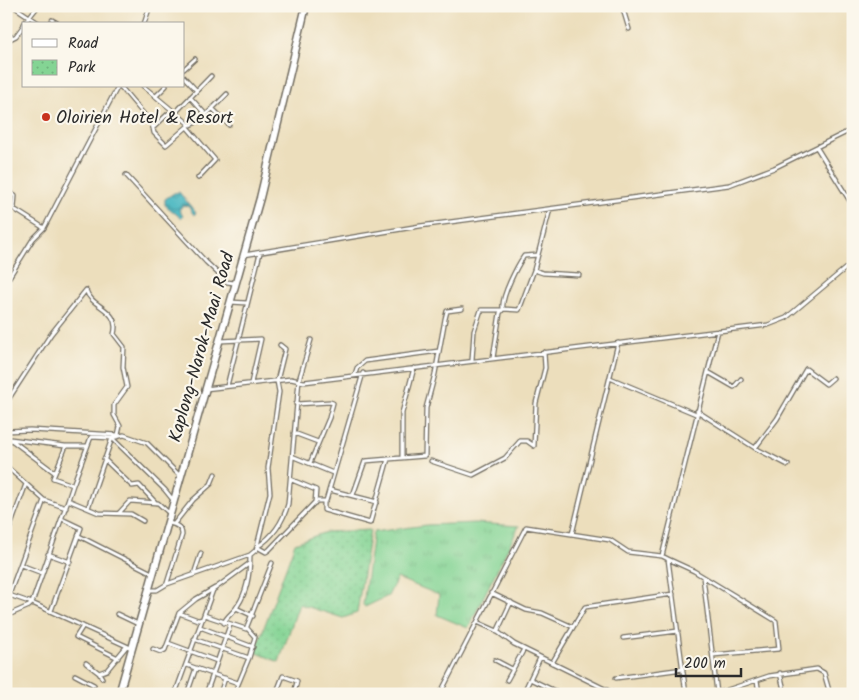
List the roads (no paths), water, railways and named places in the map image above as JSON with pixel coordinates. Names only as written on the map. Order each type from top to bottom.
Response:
[{"type":"highway","name":"Kaplong-Narok-Maai Road","points":[[119,694],[128,647],[138,624],[171,524],[170,514],[173,501],[263,184],[306,6]]},
{"type":"street","points":[[13,6],[37,22]]},
{"type":"street","points":[[26,22],[38,6]]},
{"type":"street","points":[[145,22],[150,6]]},
{"type":"street","points":[[622,6],[629,29]]},
{"type":"street","points":[[52,20],[56,22]]},
{"type":"street","points":[[6,46],[22,27]]},
{"type":"street","points":[[6,32],[12,37]]},
{"type":"street","points":[[185,68],[196,59]]},
{"type":"street","points":[[153,128],[190,97],[211,76]]},
{"type":"street","points":[[185,78],[196,90]]},
{"type":"street","points":[[6,282],[32,239],[44,228],[118,88]]},
{"type":"street","points":[[121,88],[153,128],[154,133],[167,145],[188,126],[200,121],[227,94]]},
{"type":"street","points":[[146,88],[188,126],[215,160],[198,178]]},
{"type":"street","points":[[156,96],[164,88]]},
{"type":"street","points":[[190,97],[206,115]]},
{"type":"street","points":[[213,109],[229,125]]},
{"type":"street","points":[[242,256],[420,226],[729,185],[817,148],[853,128]]},
{"type":"street","points":[[817,148],[853,206]]},
{"type":"street","points":[[126,175],[206,262],[227,282],[234,283]]},
{"type":"street","points":[[6,190],[15,196],[14,209],[44,228]]},
{"type":"street","points":[[472,360],[474,331],[481,310],[519,310],[534,270],[550,209]]},
{"type":"street","points":[[227,386],[260,252]]},
{"type":"street","points":[[493,358],[503,310],[502,300],[524,256],[538,255]]},
{"type":"street","points":[[204,389],[277,381],[308,381],[779,322],[853,262]]},
{"type":"street","points":[[534,270],[543,273],[579,275]]},
{"type":"street","points":[[6,402],[52,334],[86,290],[89,297],[111,314],[116,329],[114,334],[124,347],[123,368],[127,387],[114,404],[114,415],[119,423],[118,435]]},
{"type":"street","points":[[229,302],[247,303]]},
{"type":"street","points":[[353,495],[365,461],[424,456],[426,408],[447,311],[462,309]]},
{"type":"street","points":[[662,556],[696,412],[718,331]]},
{"type":"street","points":[[218,341],[261,339],[251,383]]},
{"type":"street","points":[[148,590],[157,590],[167,584],[250,556],[257,547],[266,541],[284,518],[292,480],[299,380],[312,340]]},
{"type":"street","points":[[572,534],[618,343]]},
{"type":"street","points":[[257,547],[270,493],[268,468],[279,392],[277,381],[284,349],[280,345]]},
{"type":"street","points":[[354,374],[365,360],[439,351]]},
{"type":"street","points":[[431,460],[471,475],[505,458],[520,440],[527,441],[534,446],[536,403],[545,368],[544,352]]},
{"type":"street","points":[[402,457],[402,413],[414,368]]},
{"type":"street","points":[[755,448],[777,419],[806,369],[826,384],[833,378]]},
{"type":"street","points":[[708,371],[734,387],[741,379]]},
{"type":"street","points":[[363,373],[330,490],[324,502],[324,510],[370,523],[388,459]]},
{"type":"street","points":[[610,378],[696,412],[755,448],[788,465]]},
{"type":"street","points":[[296,404],[330,402],[333,404],[310,462]]},
{"type":"street","points":[[54,472],[10,439],[6,431],[30,430],[129,436],[147,443],[180,476]]},
{"type":"street","points":[[294,433],[318,442]]},
{"type":"street","points":[[6,616],[29,606],[32,602],[91,437],[112,438],[118,435]]},
{"type":"street","points":[[88,508],[112,438]]},
{"type":"street","points":[[112,438],[165,490],[173,501]]},
{"type":"street","points":[[10,439],[66,446],[87,446]]},
{"type":"street","points":[[66,446],[54,472],[54,479],[73,485]]},
{"type":"street","points":[[294,457],[334,473]]},
{"type":"street","points":[[104,459],[132,486],[138,484],[156,503]]},
{"type":"street","points":[[6,473],[7,467]]},
{"type":"street","points":[[7,467],[44,500],[66,508]]},
{"type":"street","points":[[167,584],[182,535],[181,530],[171,524],[211,484],[215,474]]},
{"type":"street","points":[[292,480],[316,490],[315,503]]},
{"type":"street","points":[[6,538],[26,484]]},
{"type":"street","points":[[330,490],[377,502]]},
{"type":"street","points":[[44,500],[21,565],[8,594],[32,602],[128,647],[107,670],[100,673]]},
{"type":"street","points":[[68,500],[98,513],[119,513],[135,516],[144,522]]},
{"type":"street","points":[[119,513],[130,500],[156,503],[170,514]]},
{"type":"street","points":[[257,547],[266,552],[269,550],[315,503],[324,502]]},
{"type":"street","points":[[51,611],[81,527],[62,519]]},
{"type":"street","points":[[440,694],[526,527],[610,540],[628,552],[662,556],[703,576],[776,621],[779,649],[713,655]]},
{"type":"street","points":[[79,536],[154,574]]},
{"type":"street","points":[[194,575],[201,553]]},
{"type":"street","points":[[48,554],[70,562]]},
{"type":"street","points":[[224,623],[227,616],[236,608],[246,587],[250,556]]},
{"type":"street","points":[[668,559],[686,694]]},
{"type":"street","points":[[153,649],[163,652],[168,644],[179,613],[196,599],[250,563]]},
{"type":"street","points":[[247,628],[272,563]]},
{"type":"street","points":[[21,565],[42,574]]},
{"type":"street","points":[[703,576],[716,693],[780,673],[820,670],[824,673],[830,694]]},
{"type":"street","points":[[175,694],[187,665],[194,639],[215,588]]},
{"type":"street","points":[[491,593],[532,612],[544,614],[572,627]]},
{"type":"street","points":[[552,663],[585,607],[673,594]]},
{"type":"street","points":[[498,632],[510,602]]},
{"type":"street","points":[[236,608],[252,616]]},
{"type":"street","points":[[179,613],[198,620],[204,617],[247,628],[255,637],[249,658],[234,694]]},
{"type":"street","points":[[117,614],[138,624]]},
{"type":"street","points":[[477,622],[498,632],[540,658],[615,694]]},
{"type":"street","points":[[206,694],[230,625]]},
{"type":"street","points":[[83,626],[76,637],[118,658]]},
{"type":"street","points":[[200,627],[253,647]]},
{"type":"street","points":[[623,638],[678,631]]},
{"type":"street","points":[[194,639],[221,650],[249,658]]},
{"type":"street","points":[[168,644],[217,661]]},
{"type":"street","points":[[507,680],[524,649]]},
{"type":"street","points":[[523,694],[540,658]]},
{"type":"street","points":[[495,660],[512,669]]},
{"type":"street","points":[[86,663],[100,673],[102,678]]},
{"type":"street","points":[[187,665],[238,683]]},
{"type":"street","points":[[187,694],[196,668]]},
{"type":"street","points":[[616,678],[683,669]]},
{"type":"street","points":[[780,673],[785,694]]},
{"type":"street","points":[[75,675],[94,685]]},
{"type":"street","points":[[276,694],[283,676],[297,681],[294,694]]},
{"type":"street","points":[[220,694],[225,678]]},
{"type":"street","points":[[530,678],[561,694]]},
{"type":"street","points":[[757,680],[759,694]]},
{"type":"street","points":[[88,694],[91,689]]},
{"type":"water","points":[[179,192],[196,213],[194,215],[188,206],[183,205],[179,210],[183,216],[181,218],[165,205],[165,199]]},
{"type":"place","name":"Oloirien Hotel & Resort","points":[[46,117]]}]
